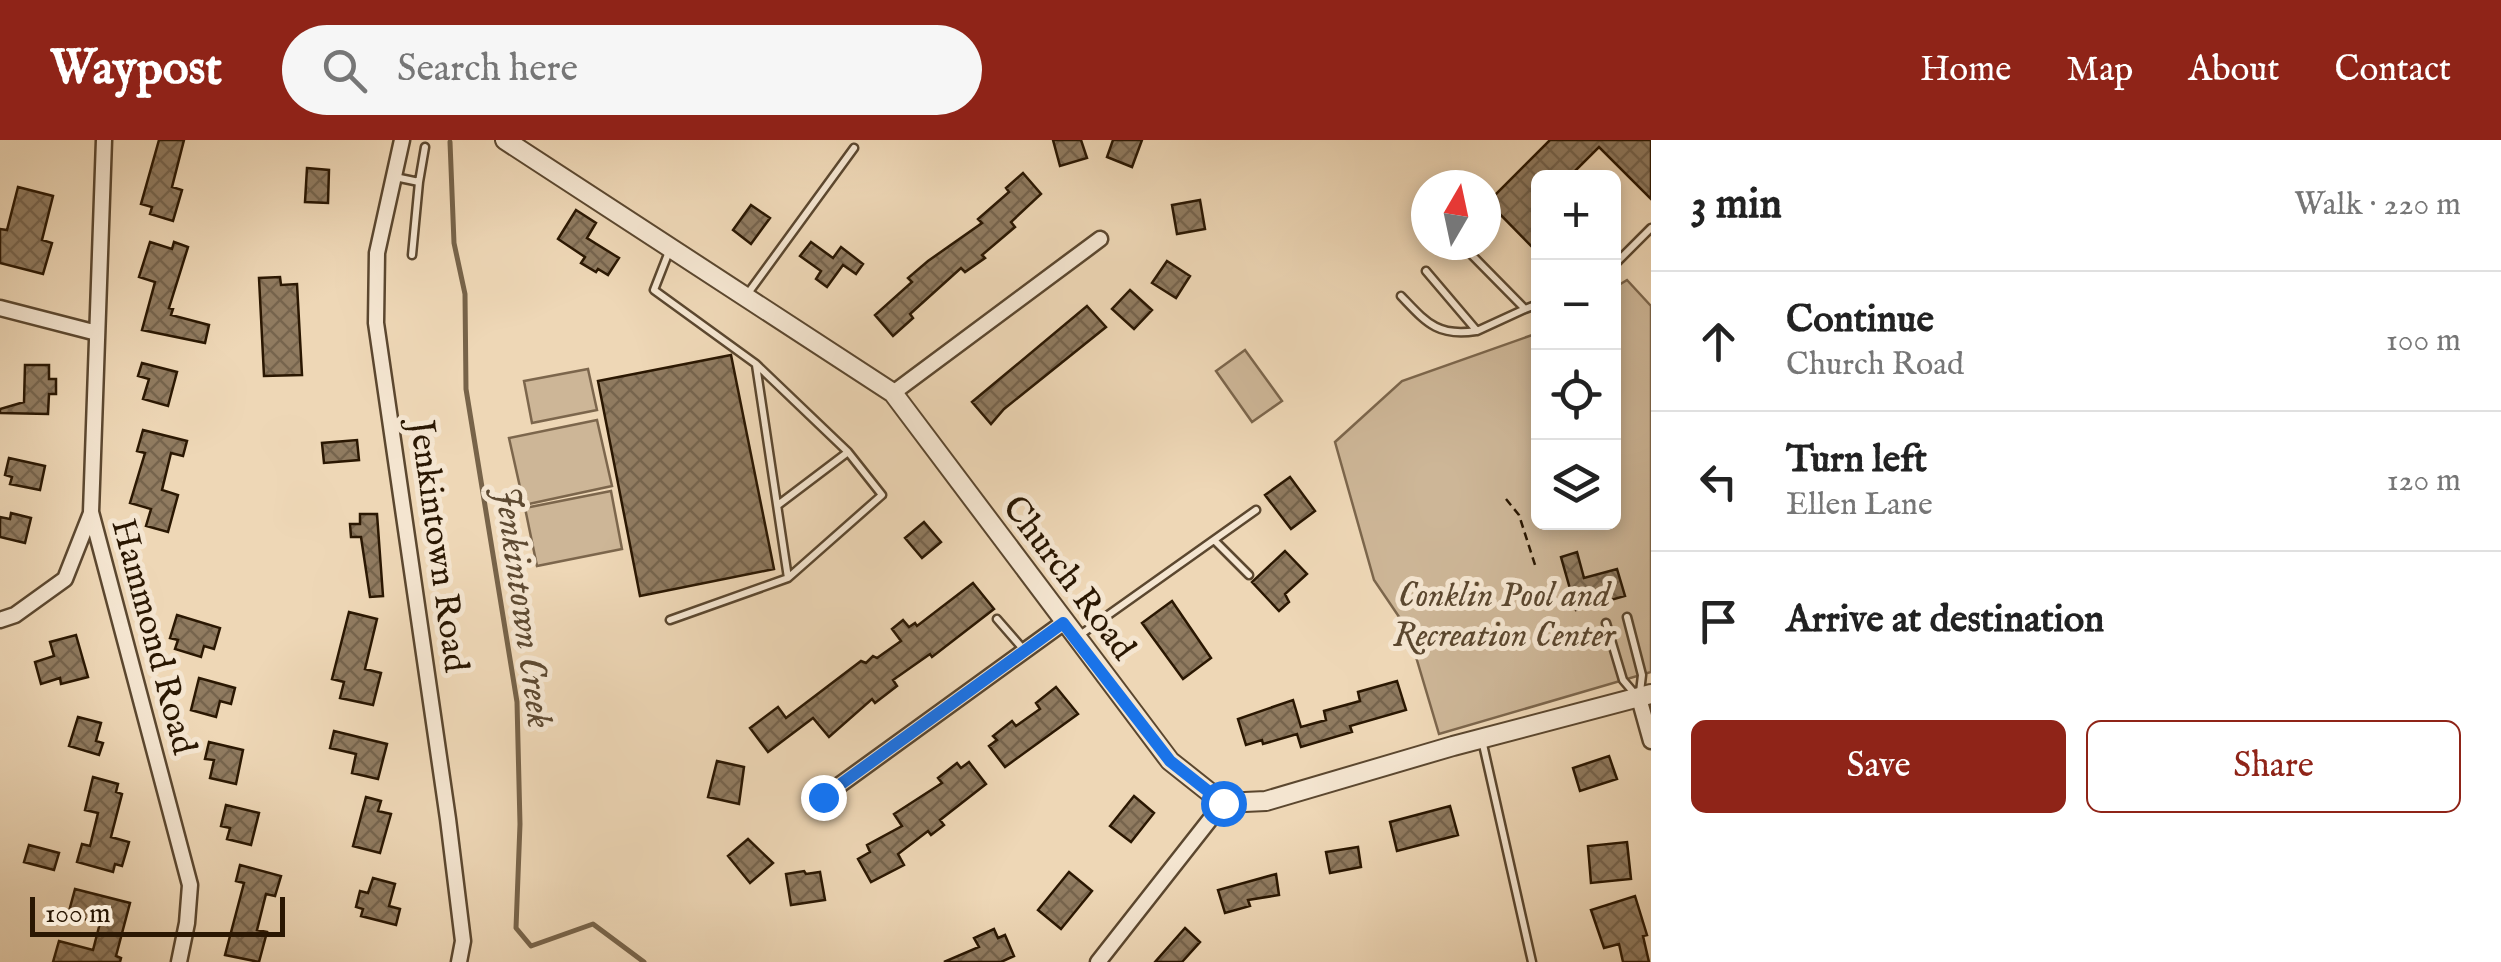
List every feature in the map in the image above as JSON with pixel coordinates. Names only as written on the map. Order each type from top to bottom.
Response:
[{"type":"street","name":"Hammond Road","points":[[104,140],[91,512],[190,885],[187,924],[178,962]]},
{"type":"street","name":"Jenkintown Road","points":[[402,140],[377,253],[376,323],[448,819],[463,941],[460,962]]},
{"type":"street","name":"Church Road","points":[[505,140],[893,393],[1170,761],[1223,803]]},
{"type":"street","points":[[893,393],[1100,240]]},
{"type":"street","points":[[0,308],[97,333]]},
{"type":"street","points":[[0,620],[16,615],[65,578],[91,512]]},
{"type":"street","points":[[823,797],[1025,651],[1069,631]]},
{"type":"street","points":[[1098,962],[1223,803],[1266,800],[1645,696],[1651,740]]},
{"type":"lane","points":[[412,255],[425,147]]},
{"type":"lane","points":[[745,296],[854,148]]},
{"type":"lane","points":[[394,176],[419,182]]},
{"type":"lane","points":[[1618,260],[1651,228]]},
{"type":"lane","points":[[670,620],[788,578],[882,495],[848,452],[756,364],[654,290],[671,248]]},
{"type":"lane","points":[[1477,260],[1526,309]]},
{"type":"lane","points":[[1426,271],[1477,331]]},
{"type":"lane","points":[[1400,296],[1428,323],[1452,335],[1477,331],[1531,307]]},
{"type":"lane","points":[[756,364],[788,578]]},
{"type":"lane","points":[[778,504],[848,452]]},
{"type":"lane","points":[[1069,631],[1256,510]]},
{"type":"lane","points":[[1214,540],[1249,575]]},
{"type":"lane","points":[[1627,617],[1645,696]]},
{"type":"lane","points":[[998,620],[1025,651]]},
{"type":"lane","points":[[1606,623],[1623,680],[1645,696]]},
{"type":"lane","points":[[1482,738],[1532,962]]},
{"type":"path","points":[[1506,499],[1519,516],[1536,568]]},
{"type":"green space","name":"Conklin Pool and Recreation Center","points":[[1627,280],[1651,306],[1651,672],[1439,734],[1408,630],[1374,580],[1335,442],[1402,381],[1531,335],[1531,530],[1621,530],[1621,284]]},
{"type":"green space","points":[[1245,350],[1282,401],[1252,422],[1216,371]]},
{"type":"green space","points":[[588,369],[597,410],[532,423],[524,381]]},
{"type":"green space","points":[[597,420],[612,486],[524,505],[509,438]]},
{"type":"green space","points":[[611,491],[622,549],[537,566],[525,508]]},
{"type":"building","points":[[159,140],[184,140],[172,187],[182,190],[173,221],[150,214],[152,207],[141,204]]},
{"type":"building","points":[[1053,140],[1081,140],[1087,158],[1060,166]]},
{"type":"building","points":[[1113,140],[1142,140],[1132,167],[1107,157]]},
{"type":"building","points":[[1550,140],[1651,140],[1651,199],[1599,147],[1576,170],[1531,170],[1531,246],[1501,215],[1501,189]]},
{"type":"building","points":[[307,168],[329,170],[328,203],[305,202]]},
{"type":"building","points":[[1023,173],[1041,194],[1011,222],[1015,227],[982,255],[985,258],[965,272],[961,268],[910,314],[913,318],[893,336],[875,315],[912,282],[908,278],[982,223],[978,219],[1009,192],[1006,188]]},
{"type":"building","points":[[18,187],[53,196],[42,240],[52,243],[43,274],[0,263],[0,229],[7,230]]},
{"type":"building","points":[[1200,200],[1205,229],[1177,234],[1172,205]]},
{"type":"building","points":[[751,205],[770,218],[751,244],[733,230]]},
{"type":"building","points":[[576,210],[596,223],[587,238],[619,258],[608,275],[581,263],[585,257],[558,239]]},
{"type":"building","points":[[150,242],[172,249],[174,242],[188,247],[169,308],[173,309],[171,315],[209,325],[205,343],[142,330],[155,282],[139,277]]},
{"type":"building","points":[[811,242],[833,258],[841,247],[863,264],[856,274],[843,265],[827,287],[816,279],[821,271],[800,256]]},
{"type":"building","points":[[1167,261],[1190,276],[1176,298],[1152,283]]},
{"type":"building","points":[[280,277],[281,285],[297,284],[302,375],[264,376],[259,278]]},
{"type":"building","points":[[1130,290],[1152,310],[1134,329],[1112,309]]},
{"type":"building","points":[[1087,306],[1106,327],[1004,409],[991,424],[972,402]]},
{"type":"building","points":[[731,355],[774,569],[640,596],[598,381]]},
{"type":"building","points":[[142,363],[177,372],[168,406],[143,399],[149,379],[138,376]]},
{"type":"building","points":[[25,365],[49,365],[49,379],[56,379],[56,394],[49,394],[48,414],[0,413],[0,409],[24,402]]},
{"type":"building","points":[[143,430],[187,441],[183,456],[171,453],[162,490],[178,495],[168,532],[146,526],[151,509],[130,503],[145,453],[137,451]]},
{"type":"building","points":[[357,440],[359,460],[324,463],[322,443]]},
{"type":"building","points":[[9,458],[45,466],[40,490],[10,484],[12,477],[5,475]]},
{"type":"building","points":[[1290,477],[1315,511],[1291,529],[1265,495]]},
{"type":"building","points":[[11,513],[31,518],[25,543],[0,537],[0,517],[10,519]]},
{"type":"building","points":[[360,514],[377,514],[383,596],[370,597],[361,537],[351,537],[350,524],[360,524]]},
{"type":"building","points":[[924,522],[941,542],[922,558],[905,538]]},
{"type":"building","points":[[1285,551],[1307,574],[1285,594],[1289,602],[1279,611],[1252,582]]},
{"type":"building","points":[[1577,552],[1584,578],[1617,569],[1625,596],[1576,610],[1561,557]]},
{"type":"building","points":[[973,583],[994,609],[932,657],[930,654],[893,680],[897,686],[875,703],[872,699],[829,737],[813,718],[768,752],[750,728],[778,707],[786,718],[861,661],[877,658],[901,641],[892,629],[903,620],[909,627],[915,623],[917,626]]},
{"type":"building","points":[[1172,601],[1211,658],[1183,679],[1142,623]]},
{"type":"building","points":[[349,612],[377,619],[365,669],[381,673],[373,705],[340,698],[344,682],[332,679]]},
{"type":"building","points":[[177,615],[220,628],[214,649],[204,646],[201,657],[175,649],[178,640],[170,638]]},
{"type":"building","points":[[76,635],[88,677],[61,684],[60,678],[41,684],[35,662],[54,656],[50,642]]},
{"type":"building","points":[[199,678],[235,688],[231,704],[220,701],[216,717],[191,710]]},
{"type":"building","points":[[1397,681],[1406,710],[1350,726],[1352,732],[1301,747],[1297,734],[1246,745],[1238,719],[1293,700],[1301,727],[1326,720],[1324,711],[1360,701],[1358,692]]},
{"type":"building","points":[[1056,687],[1078,714],[1005,767],[989,746],[997,740],[993,736],[1012,721],[1016,726],[1040,709],[1036,703]]},
{"type":"building","points":[[78,717],[101,723],[96,741],[103,743],[99,755],[69,746]]},
{"type":"building","points":[[334,731],[387,744],[378,779],[352,773],[356,754],[330,748]]},
{"type":"building","points":[[209,742],[243,750],[236,784],[210,778],[214,760],[205,759]]},
{"type":"building","points":[[1609,756],[1617,779],[1580,791],[1573,768]]},
{"type":"building","points":[[717,761],[744,767],[739,804],[708,797]]},
{"type":"building","points":[[969,762],[986,784],[940,820],[944,825],[931,835],[928,831],[898,854],[904,865],[871,882],[858,859],[870,852],[867,845],[902,826],[894,814],[942,783],[938,778],[957,763],[961,768]]},
{"type":"building","points":[[93,777],[118,784],[116,792],[122,794],[111,837],[129,842],[122,866],[115,864],[113,872],[77,862],[82,844],[90,846],[98,813],[85,810]]},
{"type":"building","points":[[1134,796],[1154,813],[1131,842],[1110,826]]},
{"type":"building","points":[[366,797],[381,801],[378,811],[391,814],[380,853],[353,846]]},
{"type":"building","points":[[226,805],[259,813],[251,845],[227,839],[230,828],[221,826]]},
{"type":"building","points":[[1450,806],[1458,835],[1397,851],[1390,822]]},
{"type":"building","points":[[748,839],[773,863],[750,883],[728,856]]},
{"type":"building","points":[[1627,842],[1631,879],[1591,883],[1588,846]]},
{"type":"building","points":[[29,845],[59,853],[54,870],[24,862]]},
{"type":"building","points":[[1358,847],[1361,867],[1330,873],[1326,852]]},
{"type":"building","points":[[240,865],[281,876],[275,896],[266,894],[257,930],[267,932],[259,962],[225,955],[244,883],[236,881]]},
{"type":"building","points":[[820,872],[825,900],[791,905],[786,874]]},
{"type":"building","points":[[1069,872],[1092,891],[1061,929],[1038,910]]},
{"type":"building","points":[[1276,874],[1279,895],[1248,900],[1250,906],[1225,913],[1218,890]]},
{"type":"building","points":[[373,878],[395,884],[389,906],[400,909],[396,925],[361,916],[363,909],[356,907],[360,891],[368,893]]},
{"type":"building","points":[[75,889],[130,903],[116,956],[121,958],[120,962],[53,962],[59,941],[93,950],[100,923],[68,915]]},
{"type":"building","points":[[1635,896],[1647,935],[1643,936],[1649,962],[1623,962],[1619,944],[1604,948],[1591,910]]},
{"type":"building","points":[[1185,928],[1200,942],[1182,962],[1155,962]]},
{"type":"building","points":[[994,929],[998,938],[1005,935],[1014,956],[1001,962],[944,962],[979,947],[974,938]]},
{"type":"waterway","name":"Jenkintown Creek","points":[[450,142],[454,243],[465,294],[466,389],[517,702],[520,824],[516,928],[531,946],[593,924],[644,962]]},
{"type":"route","points":[[823,797],[1063,623],[1170,761],[1223,803]]}]
